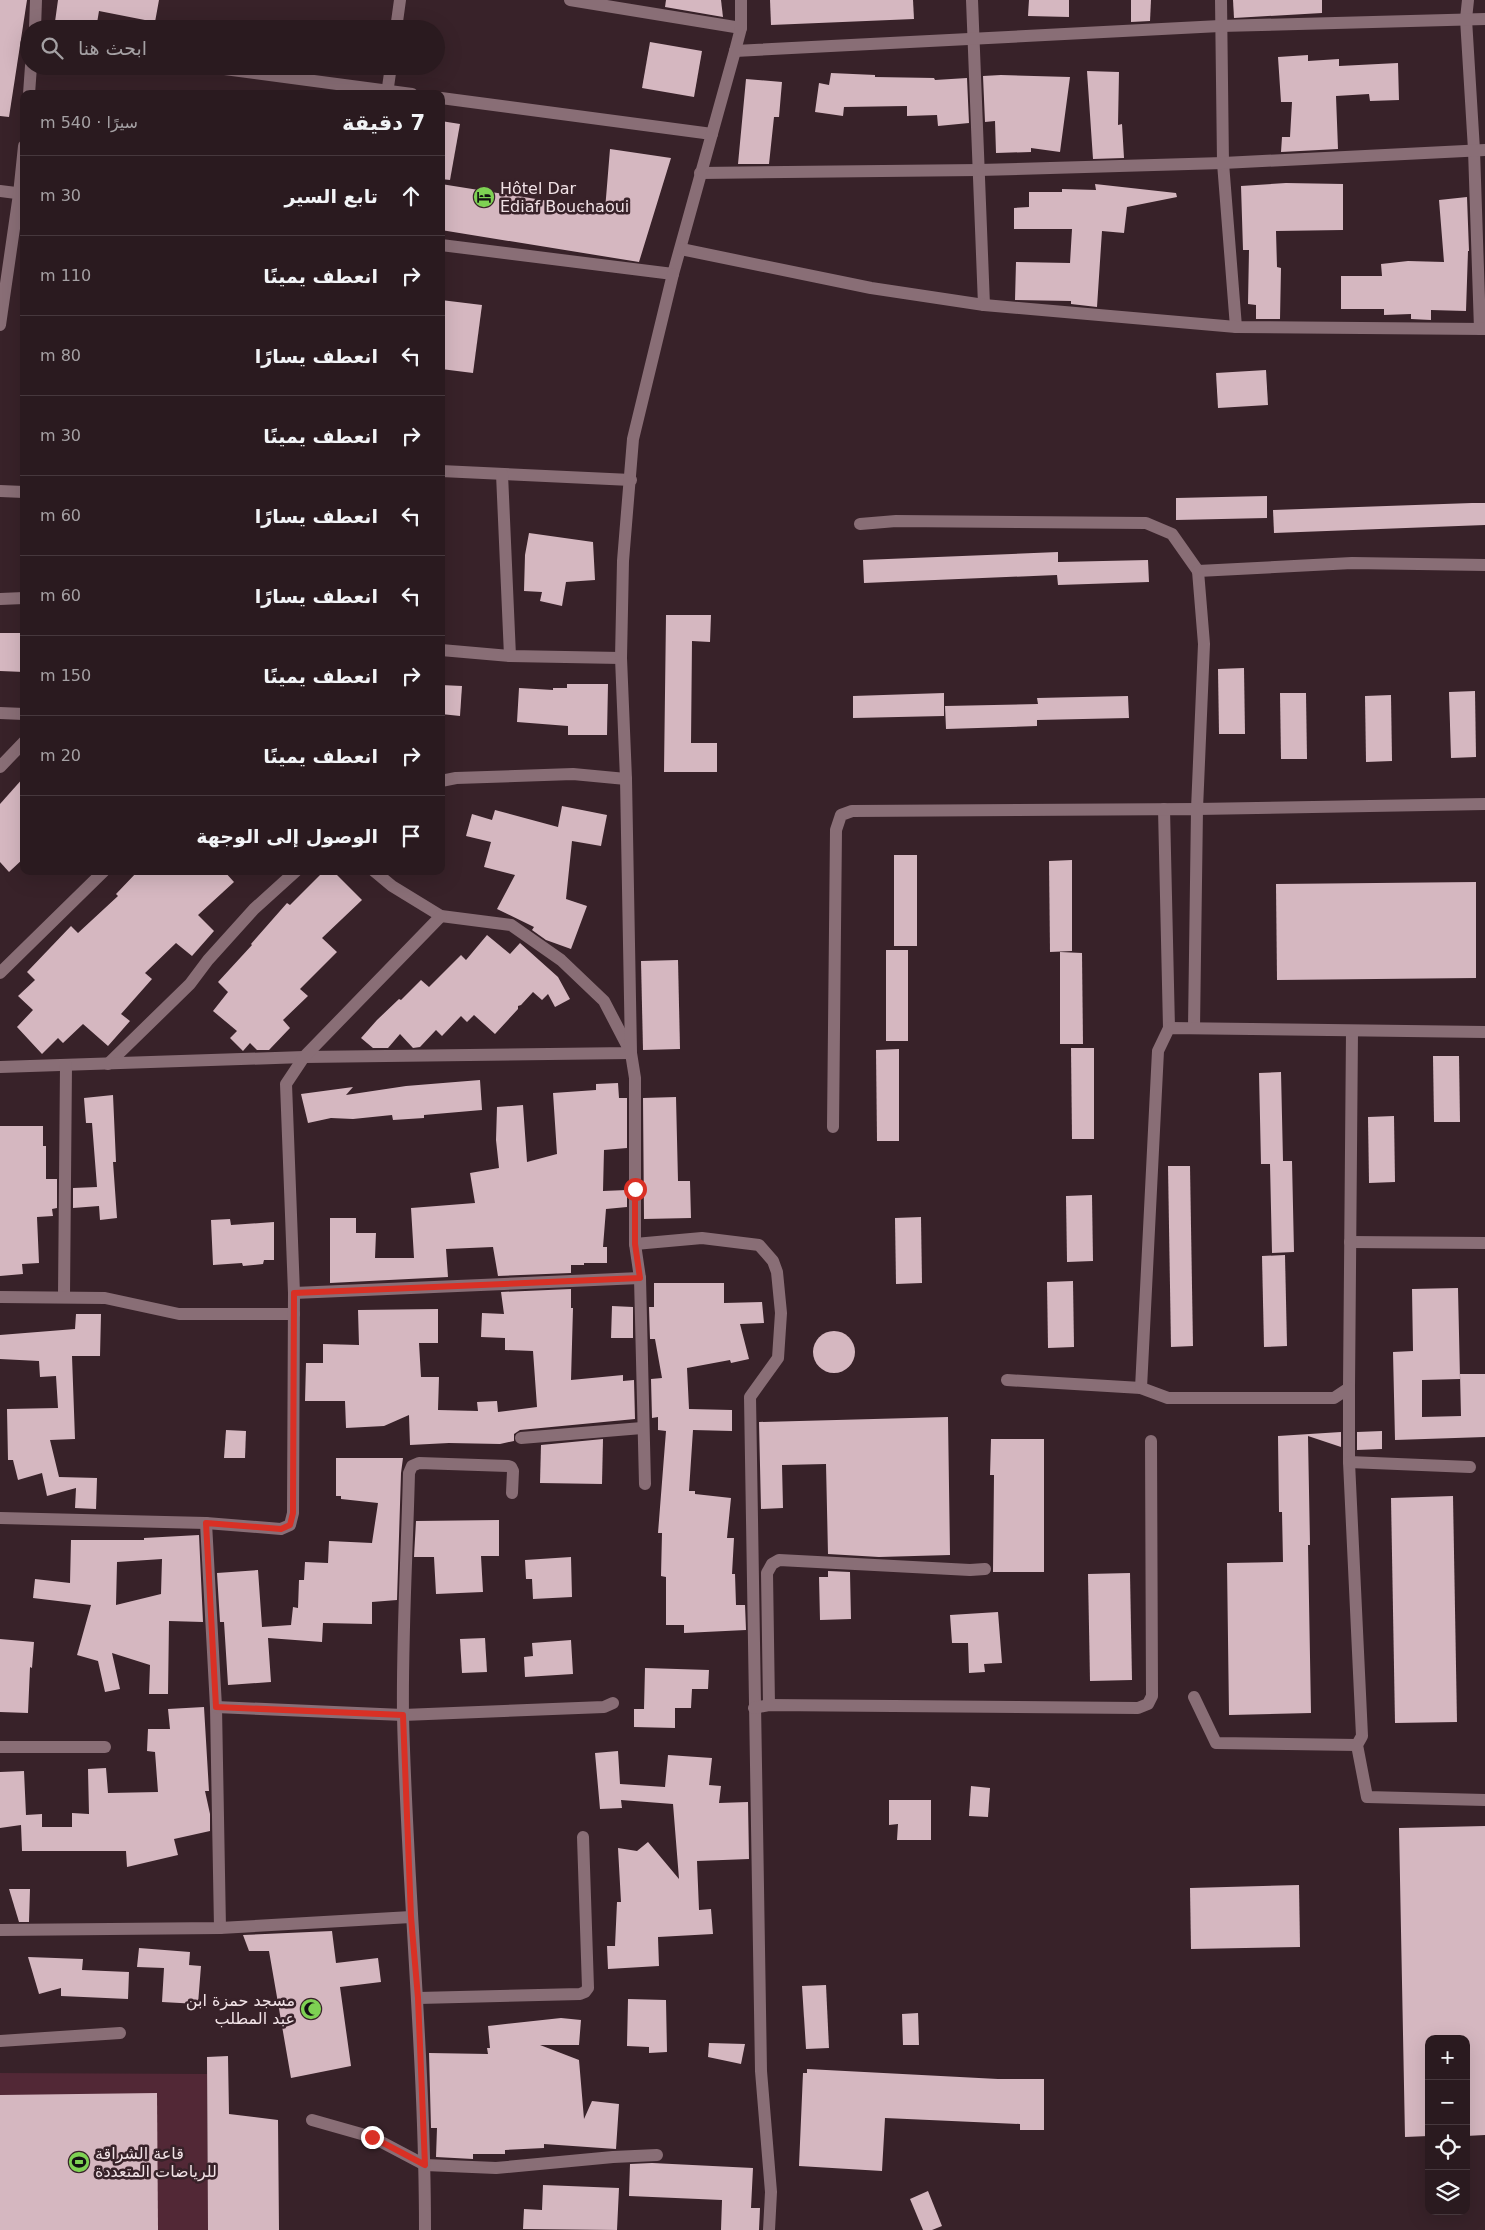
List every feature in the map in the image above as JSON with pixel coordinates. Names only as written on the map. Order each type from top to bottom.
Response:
[{"type":"street","points":[[35,20],[36,0]]},
{"type":"street","points":[[397,20],[400,0]]},
{"type":"street","points":[[570,0],[741,28]]},
{"type":"street","points":[[645,1484],[642,1428],[640,1278],[635,1244],[635,1078],[631,1053],[626,780],[621,658],[623,561],[633,439],[673,274],[741,28],[741,0]]},
{"type":"street","points":[[972,0],[984,305]]},
{"type":"street","points":[[1220,0],[1223,163],[1236,327]]},
{"type":"street","points":[[680,249],[872,288],[984,305],[1236,327],[1483,329],[1480,150],[1466,20],[1468,0]]},
{"type":"street","points":[[735,51],[1220,26],[1485,19]]},
{"type":"street","points":[[29,90],[31,75]]},
{"type":"street","points":[[266,75],[373,90]]},
{"type":"street","points":[[387,90],[390,75]]},
{"type":"street","points":[[445,99],[712,134]]},
{"type":"street","points":[[700,173],[979,170],[1223,163],[1480,150]]},
{"type":"street","points":[[0,191],[20,194]]},
{"type":"street","points":[[0,325],[20,200]]},
{"type":"street","points":[[445,246],[673,274]]},
{"type":"street","points":[[445,471],[631,480]]},
{"type":"street","points":[[502,474],[510,656]]},
{"type":"street","points":[[0,490],[20,492]]},
{"type":"street","points":[[860,524],[896,521],[1146,523],[1172,534],[1198,571],[1204,644],[1197,809],[1194,1028]]},
{"type":"street","points":[[1198,571],[1352,563],[1485,565]]},
{"type":"street","points":[[0,599],[20,598]]},
{"type":"street","points":[[445,650],[510,656],[621,658]]},
{"type":"street","points":[[0,713],[20,714]]},
{"type":"street","points":[[0,767],[20,746]]},
{"type":"street","points":[[445,780],[456,778],[573,774],[626,780]]},
{"type":"street","points":[[832,1127],[836,830],[841,815],[852,811],[1197,809],[1485,804]]},
{"type":"street","points":[[1141,1388],[1158,1051],[1169,1028],[1164,809]]},
{"type":"street","points":[[0,973],[100,875]]},
{"type":"street","points":[[108,1064],[190,984],[208,960],[254,909],[292,875]]},
{"type":"street","points":[[379,875],[392,886],[441,916],[511,925],[561,960],[604,1001],[631,1053]]},
{"type":"street","points":[[0,1518],[206,1523],[281,1529],[290,1525],[293,1513],[294,1293],[286,1084],[304,1057],[441,916]]},
{"type":"street","points":[[1169,1028],[1485,1032]]},
{"type":"street","points":[[1352,1031],[1349,1462],[1362,1736],[1357,1745],[1367,1797],[1485,1800]]},
{"type":"street","points":[[0,1067],[304,1057],[631,1053]]},
{"type":"street","points":[[64,1296],[66,1065]]},
{"type":"street","points":[[635,1244],[702,1238],[759,1245],[773,1261],[777,1272],[781,1313],[778,1358],[750,1397],[761,2071],[771,2192],[769,2230]]},
{"type":"street","points":[[1350,1242],[1485,1243]]},
{"type":"street","points":[[294,1293],[640,1278]]},
{"type":"street","points":[[0,1297],[64,1296],[105,1298],[179,1314],[294,1314]]},
{"type":"street","points":[[1007,1380],[1141,1388],[1168,1398],[1334,1398],[1349,1388]]},
{"type":"street","points":[[521,1438],[642,1428]]},
{"type":"street","points":[[754,1708],[769,1705],[1138,1708],[1148,1704],[1152,1696],[1151,1441]]},
{"type":"street","points":[[1349,1462],[1470,1467]]},
{"type":"street","points":[[425,2230],[425,2165],[418,1998],[411,1917],[403,1715],[409,1473],[412,1466],[419,1463],[511,1467],[513,1471],[512,1493]]},
{"type":"street","points":[[206,1523],[216,1707],[220,1928]]},
{"type":"street","points":[[769,1705],[767,1573],[772,1564],[778,1560],[970,1570],[985,1569]]},
{"type":"street","points":[[1194,1697],[1216,1743],[1357,1745]]},
{"type":"street","points":[[216,1707],[403,1715],[604,1707],[613,1704]]},
{"type":"street","points":[[0,1747],[105,1747]]},
{"type":"street","points":[[418,1998],[580,1994],[585,1992],[588,1988],[583,1837]]},
{"type":"street","points":[[0,1930],[220,1928],[411,1917]]},
{"type":"street","points":[[0,2041],[120,2034]]},
{"type":"street","points":[[312,2120],[372,2137],[425,2165],[496,2168],[657,2154]]},
{"type":"shaded area","name":"قاعة الشراقة للرياضات المتعددة","points":[[0,2073],[207,2074],[208,2230],[0,2230]]},
{"type":"building","points":[[0,0],[27,0],[24,20],[20,20],[20,46],[9,117],[0,116]]},
{"type":"building","points":[[58,0],[159,0],[155,20],[145,20],[99,11],[98,20],[55,20]]},
{"type":"building","points":[[666,0],[721,0],[723,17],[665,7]]},
{"type":"building","points":[[770,0],[913,0],[914,19],[771,25]]},
{"type":"building","points":[[1029,0],[1069,0],[1069,17],[1028,16]]},
{"type":"building","points":[[1131,0],[1151,0],[1150,21],[1131,22]]},
{"type":"building","points":[[1233,0],[1322,0],[1322,13],[1234,18]]},
{"type":"building","points":[[650,42],[702,51],[694,97],[642,88]]},
{"type":"building","points":[[1308,55],[1308,61],[1339,59],[1339,66],[1398,63],[1399,100],[1370,101],[1369,94],[1336,96],[1338,149],[1281,152],[1282,137],[1290,137],[1292,102],[1281,102],[1278,57]]},
{"type":"building","points":[[1087,71],[1119,72],[1118,125],[1122,124],[1124,158],[1093,159]]},
{"type":"building","points":[[831,73],[875,75],[875,77],[934,78],[935,80],[967,78],[969,123],[938,126],[937,115],[907,116],[907,106],[844,107],[843,116],[815,112],[819,83],[829,85]]},
{"type":"building","points":[[983,76],[1070,77],[1060,152],[1031,148],[1031,152],[996,153],[995,121],[985,122]]},
{"type":"building","points":[[746,79],[782,82],[779,117],[774,117],[769,164],[738,164]]},
{"type":"building","points":[[445,122],[460,124],[450,180],[445,179]]},
{"type":"building","name":"Hôtel Dar Ediaf Bouchaoui","points":[[610,149],[671,158],[639,262],[445,231],[445,185],[605,210]]},
{"type":"building","points":[[1286,183],[1343,184],[1343,230],[1276,231],[1277,267],[1281,268],[1280,319],[1256,319],[1256,305],[1248,304],[1249,250],[1243,250],[1241,186]]},
{"type":"building","points":[[1095,184],[1176,193],[1177,197],[1127,207],[1124,233],[1102,231],[1097,307],[1071,304],[1071,301],[1015,300],[1016,262],[1070,263],[1072,229],[1014,229],[1014,208],[1029,207],[1029,192],[1062,192],[1062,189],[1096,190]]},
{"type":"building","points":[[1467,197],[1469,251],[1466,311],[1431,310],[1431,320],[1411,319],[1411,314],[1384,315],[1384,309],[1341,309],[1341,276],[1382,276],[1381,264],[1408,261],[1444,262],[1439,200]]},
{"type":"building","points":[[445,300],[482,305],[473,373],[445,370]]},
{"type":"building","points":[[1266,370],[1268,405],[1218,408],[1216,373]]},
{"type":"building","points":[[1267,496],[1267,518],[1176,520],[1176,498]]},
{"type":"building","points":[[1485,503],[1485,525],[1274,533],[1273,510]]},
{"type":"building","points":[[529,533],[593,542],[595,580],[566,582],[562,606],[540,601],[542,592],[524,591],[525,555]]},
{"type":"building","points":[[1058,552],[1058,562],[1148,560],[1149,582],[1058,585],[1057,575],[864,583],[863,560]]},
{"type":"building","points":[[666,615],[711,615],[710,642],[692,641],[691,743],[717,743],[717,772],[664,772]]},
{"type":"building","points":[[0,633],[20,633],[20,672],[0,671]]},
{"type":"building","points":[[1244,668],[1245,734],[1219,734],[1218,669]]},
{"type":"building","points":[[567,684],[608,684],[607,735],[568,735],[568,726],[517,722],[519,688],[553,690],[553,688],[567,688]]},
{"type":"building","points":[[445,685],[462,686],[460,716],[445,714]]},
{"type":"building","points":[[1475,691],[1476,757],[1451,758],[1449,692]]},
{"type":"building","points":[[944,693],[944,716],[853,718],[853,696]]},
{"type":"building","points":[[1280,693],[1306,693],[1307,759],[1281,759]]},
{"type":"building","points":[[1391,695],[1392,761],[1366,762],[1365,696]]},
{"type":"building","points":[[1128,696],[1129,718],[1037,720],[1037,726],[946,729],[945,706],[1038,704],[1037,698]]},
{"type":"building","points":[[20,782],[20,862],[9,872],[0,862],[0,804]]},
{"type":"building","points":[[562,806],[607,815],[601,846],[572,841],[566,899],[587,906],[571,949],[546,940],[532,930],[534,927],[497,909],[515,875],[484,867],[491,842],[466,836],[472,814],[492,820],[495,810],[558,827]]},
{"type":"building","points":[[894,855],[917,855],[917,946],[894,946]]},
{"type":"building","points":[[1072,860],[1072,951],[1050,952],[1049,861]]},
{"type":"building","points":[[134,875],[228,875],[234,882],[198,915],[214,931],[192,956],[176,943],[145,973],[152,979],[121,1014],[130,1021],[108,1046],[83,1024],[63,1043],[58,1038],[42,1054],[17,1027],[33,1010],[18,996],[35,980],[27,972],[71,926],[78,933],[118,896],[116,894]]},
{"type":"building","points":[[320,875],[337,875],[362,900],[322,938],[337,952],[300,989],[308,996],[283,1020],[290,1028],[269,1050],[257,1050],[250,1043],[243,1051],[230,1038],[237,1031],[213,1011],[228,992],[218,982],[287,903],[290,905]]},
{"type":"building","points":[[1476,882],[1476,978],[1277,980],[1276,884]]},
{"type":"building","points":[[487,935],[510,954],[520,943],[558,977],[570,999],[555,1007],[548,994],[542,1000],[533,992],[518,1006],[518,1009],[495,1034],[474,1015],[467,1022],[461,1016],[442,1036],[436,1030],[420,1047],[413,1048],[400,1034],[388,1048],[373,1048],[361,1038],[377,1020],[421,980],[429,987],[461,955],[466,960]]},
{"type":"building","points":[[886,950],[908,950],[908,1041],[886,1041]]},
{"type":"building","points":[[1060,952],[1082,953],[1083,1044],[1060,1044]]},
{"type":"building","points":[[678,960],[680,1049],[643,1050],[641,961]]},
{"type":"building","points":[[1071,1048],[1094,1048],[1094,1139],[1072,1139]]},
{"type":"building","points":[[899,1049],[899,1141],[877,1141],[876,1050]]},
{"type":"building","points":[[1433,1056],[1459,1056],[1460,1122],[1434,1122]]},
{"type":"building","points":[[1281,1072],[1283,1161],[1292,1161],[1294,1252],[1272,1253],[1270,1164],[1261,1164],[1259,1073]]},
{"type":"building","points":[[480,1080],[482,1110],[424,1115],[424,1118],[393,1120],[392,1115],[353,1119],[331,1118],[308,1123],[301,1094],[353,1087],[346,1095],[406,1086]]},
{"type":"building","points":[[618,1083],[619,1098],[627,1098],[627,1148],[604,1150],[603,1191],[627,1190],[627,1207],[606,1209],[603,1247],[607,1247],[607,1263],[571,1265],[571,1273],[498,1276],[493,1247],[446,1249],[448,1277],[330,1283],[330,1218],[356,1218],[356,1233],[376,1233],[375,1258],[414,1258],[411,1208],[475,1203],[470,1173],[499,1168],[496,1140],[497,1107],[523,1105],[527,1162],[557,1154],[553,1093],[596,1090],[596,1084]]},
{"type":"building","points":[[113,1095],[116,1162],[113,1162],[117,1218],[100,1220],[99,1206],[73,1208],[73,1188],[97,1187],[92,1123],[86,1123],[84,1098]]},
{"type":"building","points":[[676,1097],[678,1181],[690,1181],[691,1218],[644,1219],[643,1098]]},
{"type":"building","points":[[1394,1116],[1395,1182],[1369,1183],[1368,1117]]},
{"type":"building","points":[[0,1126],[43,1126],[43,1146],[46,1146],[46,1179],[57,1179],[57,1208],[52,1209],[53,1216],[37,1217],[39,1263],[22,1264],[23,1274],[0,1276]]},
{"type":"building","points":[[1168,1166],[1190,1166],[1193,1346],[1171,1347]]},
{"type":"building","points":[[1092,1195],[1093,1261],[1067,1262],[1066,1196]]},
{"type":"building","points":[[921,1217],[922,1283],[896,1284],[895,1218]]},
{"type":"building","points":[[230,1219],[231,1225],[274,1222],[274,1260],[264,1260],[263,1264],[243,1266],[242,1263],[213,1265],[211,1220]]},
{"type":"building","points":[[1285,1255],[1287,1346],[1264,1347],[1262,1256]]},
{"type":"building","points":[[1073,1281],[1074,1347],[1048,1348],[1047,1282]]},
{"type":"building","points":[[654,1283],[724,1283],[724,1303],[762,1302],[764,1323],[740,1324],[749,1359],[731,1363],[730,1360],[687,1368],[689,1409],[732,1410],[732,1431],[693,1430],[689,1491],[695,1491],[695,1494],[731,1498],[727,1538],[734,1538],[732,1574],[735,1574],[736,1605],[745,1605],[746,1630],[684,1633],[684,1625],[666,1625],[666,1577],[661,1576],[662,1533],[658,1533],[666,1431],[658,1430],[658,1417],[652,1418],[651,1379],[662,1378],[655,1339],[650,1339],[649,1307],[654,1307]]},
{"type":"building","points":[[1458,1288],[1460,1379],[1422,1380],[1422,1417],[1461,1416],[1460,1374],[1485,1374],[1485,1437],[1395,1440],[1393,1352],[1413,1351],[1412,1289]]},
{"type":"building","points":[[571,1289],[571,1308],[573,1308],[571,1380],[623,1375],[623,1381],[634,1380],[635,1419],[520,1430],[514,1434],[514,1441],[500,1444],[449,1443],[410,1445],[409,1415],[384,1426],[346,1428],[345,1401],[305,1401],[306,1363],[323,1363],[323,1344],[359,1345],[358,1310],[438,1309],[438,1343],[419,1343],[421,1377],[439,1377],[438,1410],[478,1411],[477,1402],[497,1401],[498,1412],[537,1407],[533,1351],[505,1350],[505,1338],[481,1337],[482,1313],[504,1314],[501,1292]]},
{"type":"building","points":[[612,1306],[633,1307],[633,1338],[611,1338]]},
{"type":"building","points":[[76,1314],[101,1314],[100,1356],[72,1356],[75,1439],[50,1440],[59,1477],[97,1478],[96,1509],[75,1508],[76,1488],[47,1496],[42,1473],[18,1480],[13,1460],[8,1460],[7,1409],[58,1408],[56,1376],[40,1377],[39,1361],[0,1359],[0,1335],[75,1329]]},
{"type":"building","points":[[834,1331],[849,1337],[855,1352],[849,1367],[834,1373],[819,1367],[813,1352],[819,1337]]},
{"type":"building","points":[[948,1417],[950,1555],[879,1557],[828,1554],[826,1464],[782,1465],[783,1508],[761,1509],[759,1422]]},
{"type":"building","points":[[226,1430],[246,1431],[245,1458],[224,1458]]},
{"type":"building","points":[[1382,1431],[1382,1449],[1357,1450],[1357,1432]]},
{"type":"building","points":[[1341,1432],[1341,1447],[1308,1436],[1311,1713],[1229,1715],[1227,1563],[1283,1562],[1282,1512],[1279,1512],[1278,1436]]},
{"type":"building","points":[[603,1439],[602,1484],[540,1483],[541,1445]]},
{"type":"building","points":[[991,1439],[1044,1439],[1044,1572],[993,1572],[994,1475],[990,1475]]},
{"type":"building","points":[[336,1458],[403,1458],[397,1600],[372,1602],[372,1624],[323,1623],[322,1642],[268,1638],[271,1682],[228,1685],[224,1622],[220,1622],[217,1573],[258,1570],[262,1627],[291,1625],[293,1607],[298,1608],[299,1580],[304,1580],[305,1562],[328,1563],[329,1541],[372,1543],[378,1503],[341,1499],[341,1496],[336,1496]]},
{"type":"building","points":[[1453,1496],[1457,1722],[1395,1723],[1391,1498]]},
{"type":"building","points":[[499,1520],[499,1556],[481,1556],[483,1592],[436,1594],[434,1557],[414,1557],[416,1521]]},
{"type":"building","points":[[199,1535],[203,1622],[169,1621],[168,1694],[149,1694],[150,1665],[112,1653],[120,1689],[105,1692],[98,1661],[77,1655],[91,1605],[33,1598],[35,1579],[70,1583],[71,1540],[144,1540],[144,1538]],"holes":[[[162,1559],[161,1594],[116,1605],[117,1562]]]},
{"type":"building","points":[[571,1557],[572,1597],[533,1599],[532,1579],[526,1579],[525,1560]]},
{"type":"building","points":[[828,1571],[850,1572],[851,1619],[820,1620],[819,1577],[828,1577]]},
{"type":"building","points":[[1130,1573],[1132,1680],[1090,1681],[1088,1574]]},
{"type":"building","points":[[998,1612],[1002,1663],[984,1664],[985,1672],[969,1673],[968,1643],[952,1643],[950,1615]]},
{"type":"building","points":[[485,1638],[487,1672],[462,1673],[460,1639]]},
{"type":"building","points":[[0,1639],[34,1642],[32,1668],[30,1667],[28,1713],[0,1712]]},
{"type":"building","points":[[571,1640],[573,1674],[525,1677],[524,1657],[533,1656],[532,1643]]},
{"type":"building","points":[[645,1668],[709,1670],[708,1689],[692,1689],[691,1708],[675,1708],[675,1728],[634,1727],[634,1709],[644,1709]]},
{"type":"building","points":[[204,1707],[209,1791],[205,1791],[210,1814],[210,1831],[174,1839],[178,1855],[127,1867],[126,1851],[22,1851],[21,1825],[0,1828],[0,1772],[24,1771],[26,1815],[42,1814],[42,1827],[72,1827],[72,1813],[89,1814],[88,1769],[106,1768],[108,1793],[158,1792],[155,1752],[147,1751],[148,1729],[170,1729],[168,1709]]},
{"type":"building","points":[[618,1751],[620,1784],[665,1787],[668,1755],[712,1758],[709,1785],[721,1786],[719,1803],[748,1802],[749,1859],[697,1861],[699,1910],[711,1909],[713,1934],[658,1937],[659,1966],[608,1969],[607,1946],[615,1946],[617,1902],[621,1902],[618,1848],[637,1851],[648,1842],[679,1879],[673,1804],[621,1800],[622,1808],[600,1809],[595,1753]]},
{"type":"building","points":[[971,1786],[990,1788],[988,1817],[969,1816]]},
{"type":"building","points":[[889,1800],[931,1800],[931,1840],[897,1840],[898,1824],[889,1825]]},
{"type":"building","points":[[1485,1826],[1485,2135],[1470,2136],[1470,2035],[1425,2035],[1425,2136],[1405,2137],[1399,1828]]},
{"type":"building","points":[[1299,1885],[1300,1947],[1191,1949],[1190,1888]]},
{"type":"building","points":[[9,1889],[30,1889],[29,1922],[19,1922]]},
{"type":"building","name":"مسجد حمزة ابن عبد المطلب","points":[[332,1931],[336,1963],[378,1958],[381,1982],[340,1987],[351,2066],[291,2078],[269,1951],[249,1951],[243,1935]]},
{"type":"building","points":[[139,1948],[190,1952],[189,1965],[201,1966],[198,2004],[162,2002],[164,1968],[137,1967]]},
{"type":"building","points":[[28,1957],[83,1959],[82,1970],[129,1972],[128,1999],[61,1996],[61,1988],[39,1994]]},
{"type":"building","points":[[826,1985],[829,2048],[806,2049],[802,1986]]},
{"type":"building","points":[[628,1999],[666,2000],[667,2052],[649,2053],[649,2047],[627,2046]]},
{"type":"building","points":[[918,2013],[919,2045],[903,2045],[902,2014]]},
{"type":"building","points":[[561,2018],[581,2020],[579,2045],[540,2045],[579,2060],[584,2119],[592,2101],[619,2104],[616,2149],[544,2144],[544,2148],[505,2150],[505,2154],[473,2154],[473,2159],[436,2157],[437,2128],[431,2128],[429,2053],[488,2054],[487,2048],[490,2048],[488,2026]]},
{"type":"building","points":[[709,2043],[745,2044],[741,2064],[708,2057]]},
{"type":"building","points":[[228,2056],[229,2114],[278,2120],[279,2230],[208,2230],[207,2057]]},
{"type":"building","points":[[807,2069],[998,2079],[1044,2079],[1044,2130],[1020,2130],[1020,2124],[885,2118],[882,2171],[799,2166],[803,2073],[807,2073]]},
{"type":"building","name":"قاعة الشراقة للرياضات المتعددة","points":[[157,2093],[158,2230],[0,2230],[0,2095]]},
{"type":"building","points":[[652,2163],[753,2168],[751,2208],[760,2208],[759,2230],[721,2230],[722,2200],[629,2196],[630,2164]]},
{"type":"building","points":[[543,2185],[619,2188],[617,2230],[523,2229],[524,2209],[542,2210]]},
{"type":"building","points":[[928,2191],[942,2226],[932,2230],[923,2230],[910,2199]]},
{"type":"place","name":"Hôtel Dar Ediaf Bouchaoui","points":[[484,197]]},
{"type":"place","name":"مسجد حمزة ابن عبد المطلب","points":[[311,2009]]},
{"type":"place","name":"قاعة الشراقة للرياضات المتعددة","points":[[79,2162]]},
{"type":"route","points":[[372,2137],[425,2165],[418,1998],[411,1917],[403,1715],[216,1707],[206,1523],[281,1529],[290,1525],[293,1513],[294,1293],[640,1278],[635,1244],[635,1189]]}]
